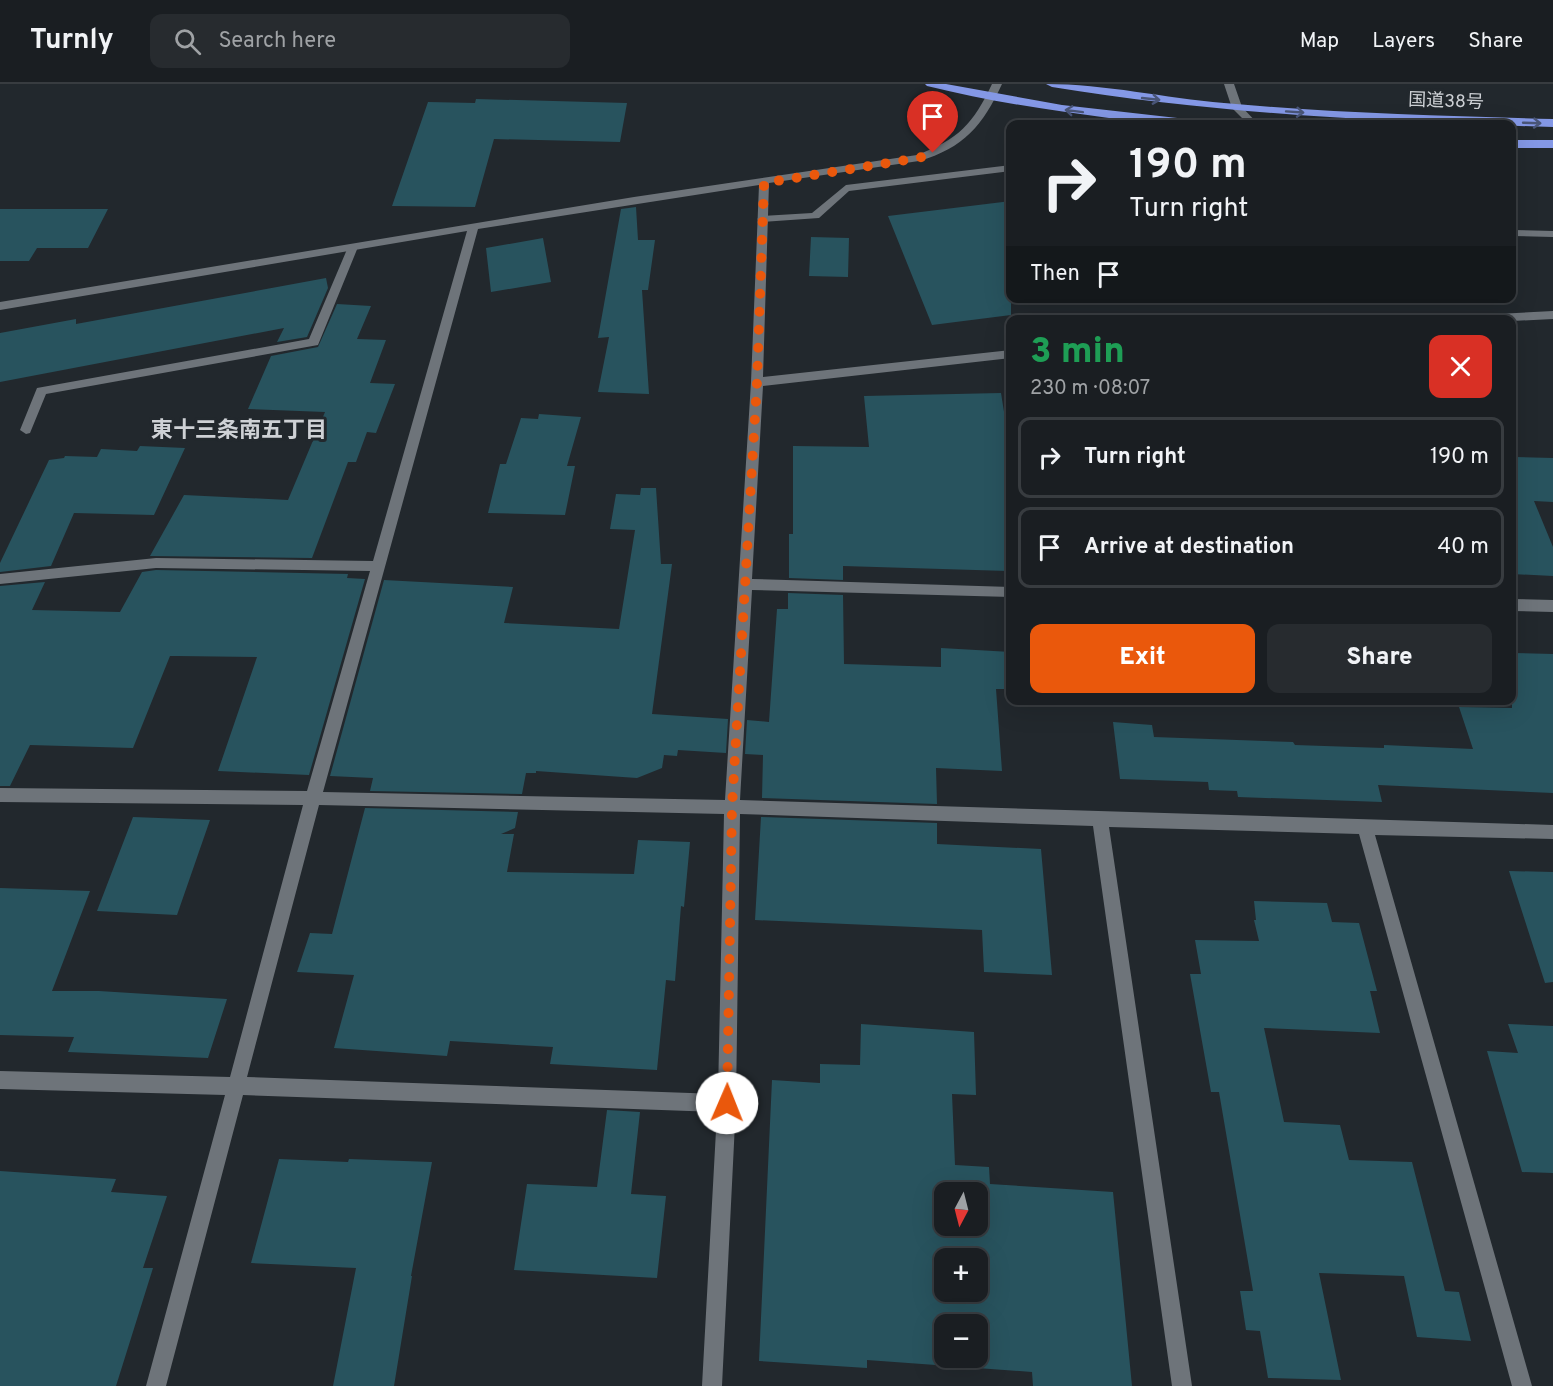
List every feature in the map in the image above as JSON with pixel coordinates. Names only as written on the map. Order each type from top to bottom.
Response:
[{"type":"highway","points":[[931,84],[990,98],[1052,108],[1159,120]]},
{"type":"highway","name":"国道38号","points":[[1052,84],[1134,97],[1237,108],[1421,120]]},
{"type":"highway","name":"国道38号","points":[[1516,122],[1553,123]]},
{"type":"highway","points":[[1516,144],[1553,144]]},
{"type":"street","points":[[0,306],[634,200],[764,183],[919,158],[947,148],[966,136],[997,84]]},
{"type":"street","points":[[1229,84],[1237,108],[1249,120]]},
{"type":"street","points":[[762,219],[815,216],[846,188],[1006,169]]},
{"type":"street","points":[[712,1386],[727,1103],[732,807],[757,382],[764,183]]},
{"type":"street","points":[[156,1386],[238,1086],[313,798],[474,226]]},
{"type":"street","points":[[1516,233],[1553,234]]},
{"type":"street","points":[[26,430],[41,391],[315,342],[353,247]]},
{"type":"street","points":[[1516,317],[1553,315]]},
{"type":"street","points":[[757,382],[1006,355]]},
{"type":"street","points":[[0,579],[156,563],[377,566]]},
{"type":"street","points":[[746,584],[1006,592]]},
{"type":"street","points":[[1516,605],[1553,606]]},
{"type":"street","points":[[0,795],[313,798],[732,807],[1553,832]]},
{"type":"street","points":[[1100,820],[1182,1386]]},
{"type":"street","points":[[1365,828],[1522,1386]]},
{"type":"street","points":[[0,1080],[727,1103]]},
{"type":"building","points":[[476,99],[627,103],[620,142],[494,139],[475,207],[392,206],[428,102],[475,103]]},
{"type":"building","points":[[1006,202],[1006,303],[1011,303],[1011,315],[932,325],[888,216]]},
{"type":"building","points":[[636,207],[638,240],[655,240],[648,290],[642,290],[649,394],[598,392],[609,337],[598,338],[621,209]]},
{"type":"building","points":[[0,209],[108,209],[88,248],[37,248],[29,261],[0,261]]},
{"type":"building","points":[[811,237],[849,238],[848,277],[809,276]]},
{"type":"building","points":[[543,238],[551,282],[491,292],[486,248]]},
{"type":"building","points":[[326,278],[328,288],[307,337],[277,342],[284,328],[0,382],[0,333],[76,319],[76,324]]},
{"type":"building","points":[[337,304],[371,306],[357,339],[386,340],[370,383],[395,384],[376,433],[367,432],[356,462],[348,462],[312,558],[150,556],[184,495],[288,500],[325,412],[248,409],[271,356],[318,347]]},
{"type":"building","points":[[1001,393],[1006,424],[1006,571],[843,566],[843,580],[789,578],[789,534],[793,534],[793,446],[869,447],[864,396]]},
{"type":"building","points":[[539,414],[581,417],[567,466],[575,466],[565,515],[488,513],[500,464],[506,464],[521,418],[538,419]]},
{"type":"building","points":[[140,446],[185,448],[154,515],[74,513],[51,566],[0,572],[0,563],[49,460],[65,456],[97,457],[101,449],[137,451]]},
{"type":"building","points":[[1516,457],[1553,458],[1553,502],[1534,501],[1553,547],[1553,576],[1516,574]]},
{"type":"building","points":[[641,488],[656,488],[661,564],[672,564],[652,714],[728,719],[726,753],[678,750],[677,756],[664,755],[662,768],[637,778],[536,771],[536,773],[526,773],[522,794],[370,791],[373,778],[330,776],[384,580],[513,587],[504,623],[619,629],[635,530],[610,529],[616,494],[640,495]]},
{"type":"building","points":[[156,570],[348,574],[347,578],[365,579],[309,775],[218,771],[257,657],[170,656],[133,748],[30,745],[10,786],[0,786],[0,586],[45,582],[32,610],[120,612],[142,572]]},
{"type":"building","points":[[788,593],[843,595],[844,664],[941,667],[941,648],[1006,652],[1006,689],[996,689],[1002,771],[936,768],[937,804],[762,798],[763,755],[745,754],[747,720],[769,722],[777,609],[788,609]]},
{"type":"building","points":[[1516,653],[1553,654],[1553,793],[1378,785],[1382,802],[1238,797],[1237,791],[1209,790],[1208,782],[1120,779],[1113,722],[1152,725],[1154,737],[1293,742],[1295,745],[1384,748],[1384,745],[1473,749],[1459,707],[1512,708],[1512,705],[1516,705]]},
{"type":"building","points":[[365,808],[518,812],[515,828],[501,834],[514,834],[507,872],[634,874],[638,840],[690,842],[684,907],[681,906],[675,981],[666,980],[657,1070],[550,1064],[553,1047],[450,1041],[447,1056],[334,1048],[354,975],[297,972],[310,933],[332,934]]},
{"type":"building","points":[[133,817],[210,820],[177,915],[97,911]]},
{"type":"building","points":[[761,817],[937,823],[937,844],[1041,849],[1052,975],[984,972],[982,930],[755,920]]},
{"type":"building","points":[[1509,871],[1553,872],[1553,982],[1545,983]]},
{"type":"building","points":[[0,888],[90,891],[52,991],[99,991],[227,999],[208,1058],[68,1052],[74,1037],[0,1035]]},
{"type":"building","points":[[1254,901],[1327,903],[1332,922],[1359,923],[1377,991],[1370,991],[1380,1033],[1264,1028],[1284,1122],[1340,1125],[1349,1160],[1412,1162],[1445,1291],[1459,1292],[1471,1341],[1417,1337],[1404,1276],[1319,1273],[1341,1380],[1268,1378],[1260,1331],[1246,1330],[1240,1291],[1253,1291],[1219,1092],[1211,1092],[1190,974],[1201,974],[1195,940],[1259,941],[1254,920],[1256,920]]},
{"type":"building","points":[[861,1024],[974,1032],[976,1095],[952,1094],[955,1165],[989,1167],[990,1184],[1113,1192],[1132,1386],[1033,1386],[1032,1372],[977,1368],[988,1368],[988,1314],[934,1314],[934,1365],[867,1360],[867,1368],[759,1361],[772,1080],[820,1083],[820,1064],[860,1065]]},
{"type":"building","points":[[1508,1024],[1553,1026],[1553,1173],[1522,1172],[1487,1051],[1518,1053]]},
{"type":"building","points":[[607,1110],[640,1112],[631,1194],[666,1196],[657,1278],[514,1270],[527,1184],[597,1187]]},
{"type":"building","points":[[279,1159],[432,1162],[394,1386],[333,1386],[356,1268],[251,1263]]},
{"type":"building","points":[[0,1171],[116,1179],[111,1192],[167,1196],[143,1268],[153,1268],[116,1386],[0,1386]]},
{"type":"district","name":"東十三条南五丁目","points":[[239,431]]},
{"type":"route","points":[[727,1103],[732,807],[757,382],[764,183],[919,158],[933,153]]}]
